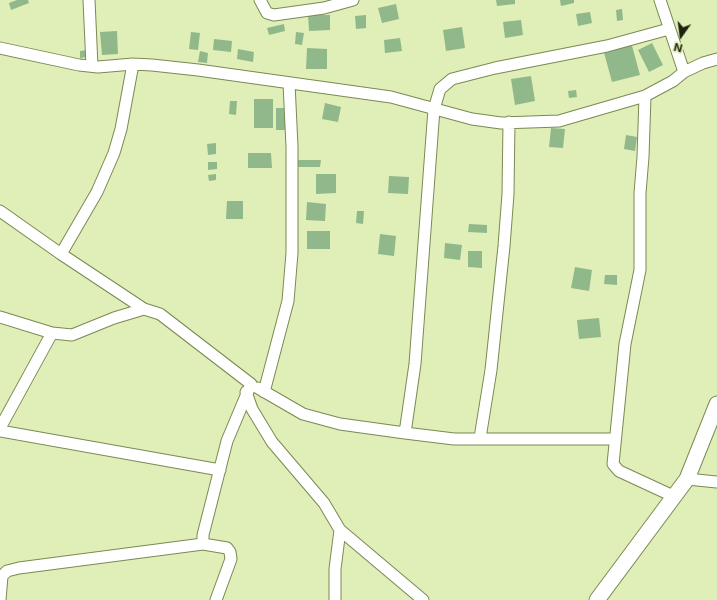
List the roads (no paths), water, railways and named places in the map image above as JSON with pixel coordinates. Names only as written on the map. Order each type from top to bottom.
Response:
[{"type":"street","points":[[89,0],[92,66]]},
{"type":"street","points":[[260,0],[267,13],[274,15],[324,8],[353,0]]},
{"type":"street","points":[[660,0],[684,72]]},
{"type":"street","points":[[405,433],[415,364],[434,109],[440,89],[452,79],[495,68],[607,46],[669,29]]},
{"type":"street","points":[[0,48],[92,66],[133,64],[198,70],[391,97],[472,119],[509,122],[559,121],[645,96],[703,62],[717,59]]},
{"type":"street","points":[[61,254],[97,192],[114,153],[121,129],[133,64]]},
{"type":"street","points":[[264,392],[288,301],[292,254],[292,147],[289,83]]},
{"type":"street","points":[[645,96],[640,193],[640,270],[625,344],[615,439],[614,464],[615,468],[673,496]]},
{"type":"street","points":[[480,438],[491,370],[504,238],[508,194],[509,122]]},
{"type":"street","points":[[0,211],[61,254],[144,309],[160,314],[248,388],[264,392],[303,414],[340,424],[454,439],[615,439]]},
{"type":"street","points":[[0,317],[29,324],[52,333],[72,335],[114,318],[144,309]]},
{"type":"street","points":[[0,428],[52,333]]},
{"type":"street","points":[[203,544],[204,530],[227,441],[248,388]]},
{"type":"street","points":[[248,388],[252,409],[272,442],[324,503],[340,530],[423,600]]},
{"type":"street","points":[[597,600],[673,496],[688,479],[717,404]]},
{"type":"street","points":[[0,431],[220,470]]},
{"type":"street","points":[[688,479],[717,482]]},
{"type":"street","points":[[335,600],[335,569],[340,530]]},
{"type":"street","points":[[0,600],[2,576],[7,571],[19,568],[203,544],[227,548],[230,552],[231,558],[216,600]]}]
